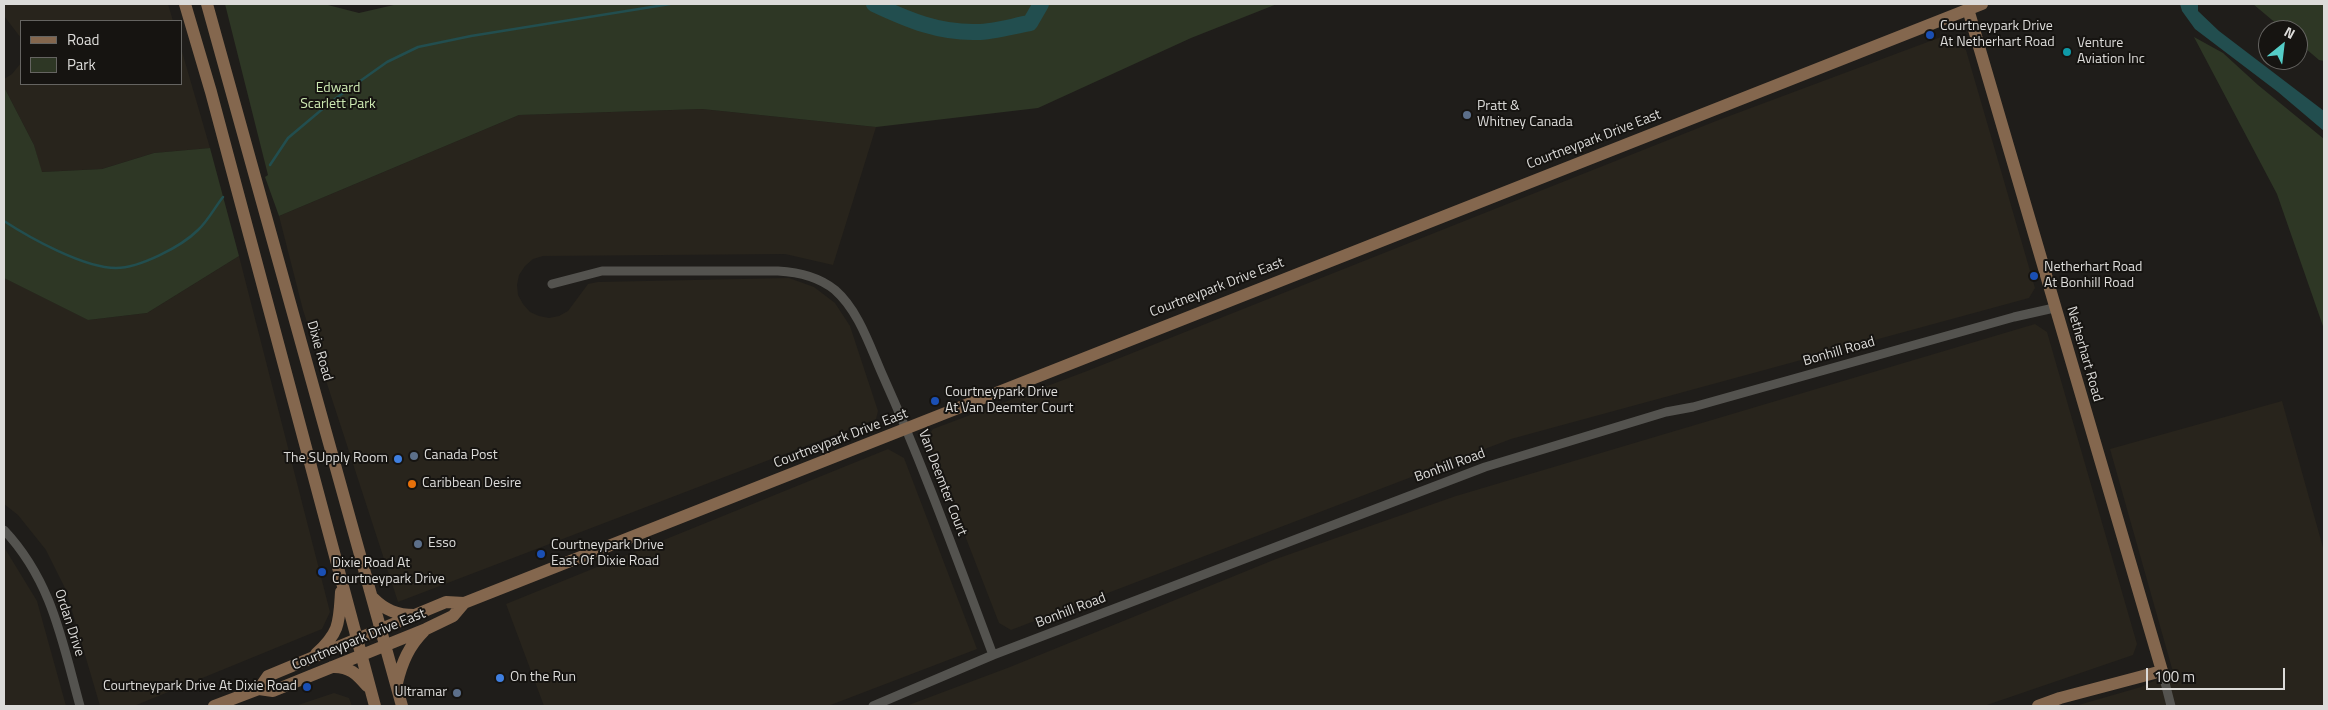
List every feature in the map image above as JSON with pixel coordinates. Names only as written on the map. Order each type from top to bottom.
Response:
[{"type":"street","points":[[185,4],[246,220],[375,706]]},
{"type":"street","name":"Dixie Road","points":[[207,4],[402,706]]},
{"type":"street","name":"Courtneypark Drive East","points":[[259,689],[268,676],[446,602],[464,602],[1982,4]]},
{"type":"street","name":"Netherhart Road","points":[[1968,9],[2171,706]]},
{"type":"street","points":[[211,92],[230,87]]},
{"type":"street","points":[[246,220],[266,215]]},
{"type":"street","name":"Van Deemter Court","points":[[552,284],[602,271],[778,271],[797,272],[817,279],[834,290],[858,321],[907,429],[993,655]]},
{"type":"street","name":"Bonhill Road","points":[[873,706],[993,655],[1485,467],[1666,412],[1702,404],[2014,317],[2054,308]]},
{"type":"street","name":"Ordan Drive","points":[[4,530],[24,551],[50,600],[80,706]]},
{"type":"street","points":[[310,659],[328,643],[338,629],[342,580]]},
{"type":"street","points":[[373,598],[379,605],[396,614],[416,615]]},
{"type":"street","name":"Courtneypark Drive East","points":[[214,706],[259,689],[273,692],[426,629],[453,616],[464,602]]},
{"type":"street","points":[[397,686],[402,663],[414,641],[426,629]]},
{"type":"street","points":[[330,667],[340,666],[349,669],[358,675],[371,690]]},
{"type":"street","points":[[2038,706],[2162,671]]},
{"type":"shaded area","points":[[4,4],[168,4],[173,20],[20,20],[20,37],[4,16]]},
{"type":"shaded area","points":[[1941,37],[1966,50],[2035,288],[2029,298],[1511,439],[1011,630],[999,623],[927,438],[933,429],[1087,371],[1716,121]]},
{"type":"shaded area","points":[[182,51],[210,148],[154,153],[102,169],[41,172],[34,145],[4,87],[4,79],[12,74],[20,64],[20,85],[182,85]]},
{"type":"shaded area","points":[[702,109],[876,127],[833,265],[785,254],[543,256],[533,259],[519,275],[518,295],[523,304],[530,312],[549,318],[559,316],[568,311],[588,284],[598,282],[789,278],[814,287],[835,303],[850,326],[878,411],[876,419],[398,602],[303,310],[279,216],[519,115]]},
{"type":"shaded area","points":[[239,256],[330,612],[322,629],[134,706],[100,706],[66,590],[46,550],[18,515],[4,504],[4,278],[88,320],[147,313]]},
{"type":"shaded area","points":[[2035,324],[2047,332],[2137,644],[2133,655],[1984,706],[906,706],[1010,667],[1276,559],[1456,496]]},
{"type":"shaded area","points":[[2282,401],[2324,551],[2324,706],[2075,706],[2141,687],[2173,672],[2110,449]]},
{"type":"shaded area","points":[[888,449],[904,458],[977,649],[828,706],[544,706],[506,604]]},
{"type":"shaded area","points":[[4,547],[37,601],[66,706],[4,706]]},
{"type":"shaded area","points":[[334,693],[349,698],[352,706],[295,706]]},
{"type":"green space","name":"Edward Scarlett Park","points":[[225,4],[324,4],[359,13],[398,4],[1277,4],[1191,38],[1038,108],[876,127],[702,109],[519,115],[279,216],[265,177],[268,175]]},
{"type":"green space","points":[[2253,4],[2324,4],[2324,61],[2319,60],[2308,51],[2308,20],[2272,20]]},
{"type":"green space","points":[[2194,37],[2223,53],[2258,85],[2324,139],[2324,329],[2277,194]]},
{"type":"green space","points":[[4,87],[34,145],[42,172],[102,169],[154,153],[210,148],[239,256],[147,313],[88,320],[4,278]]},
{"type":"water","points":[[2180,4],[2198,4],[2198,11],[2219,31],[2258,61],[2258,70],[2270,70],[2324,111],[2324,131],[2278,92],[2195,29],[2182,11]]},
{"type":"waterway","points":[[270,165],[288,138],[332,101],[387,62],[418,47],[471,36],[670,4]]},
{"type":"waterway","points":[[874,4],[924,24],[963,32],[983,32],[1030,23],[1041,4]]},
{"type":"waterway","points":[[4,221],[28,236],[73,258],[103,267],[116,268],[148,260],[191,237],[205,222],[223,197]]},
{"type":"place","name":"Courtneypark Drive At Netherhart Road","points":[[1930,35]]},
{"type":"place","name":"Venture Aviation Inc","points":[[2067,52]]},
{"type":"place","name":"Pratt & Whitney Canada","points":[[1467,115]]},
{"type":"place","name":"Netherhart Road At Bonhill Road","points":[[2034,276]]},
{"type":"place","name":"Courtneypark Drive At Van Deemter Court","points":[[935,401]]},
{"type":"place","name":"Canada Post","points":[[414,456]]},
{"type":"place","name":"The SUpply Room","points":[[398,459]]},
{"type":"place","name":"Caribbean Desire","points":[[412,484]]},
{"type":"place","name":"Esso","points":[[418,544]]},
{"type":"place","name":"Courtneypark Drive East Of Dixie Road","points":[[541,554]]},
{"type":"place","name":"Dixie Road At Courtneypark Drive","points":[[322,572]]},
{"type":"place","name":"On the Run","points":[[500,678]]},
{"type":"place","name":"Courtneypark Drive At Dixie Road","points":[[307,687]]},
{"type":"place","name":"Ultramar","points":[[457,693]]}]
